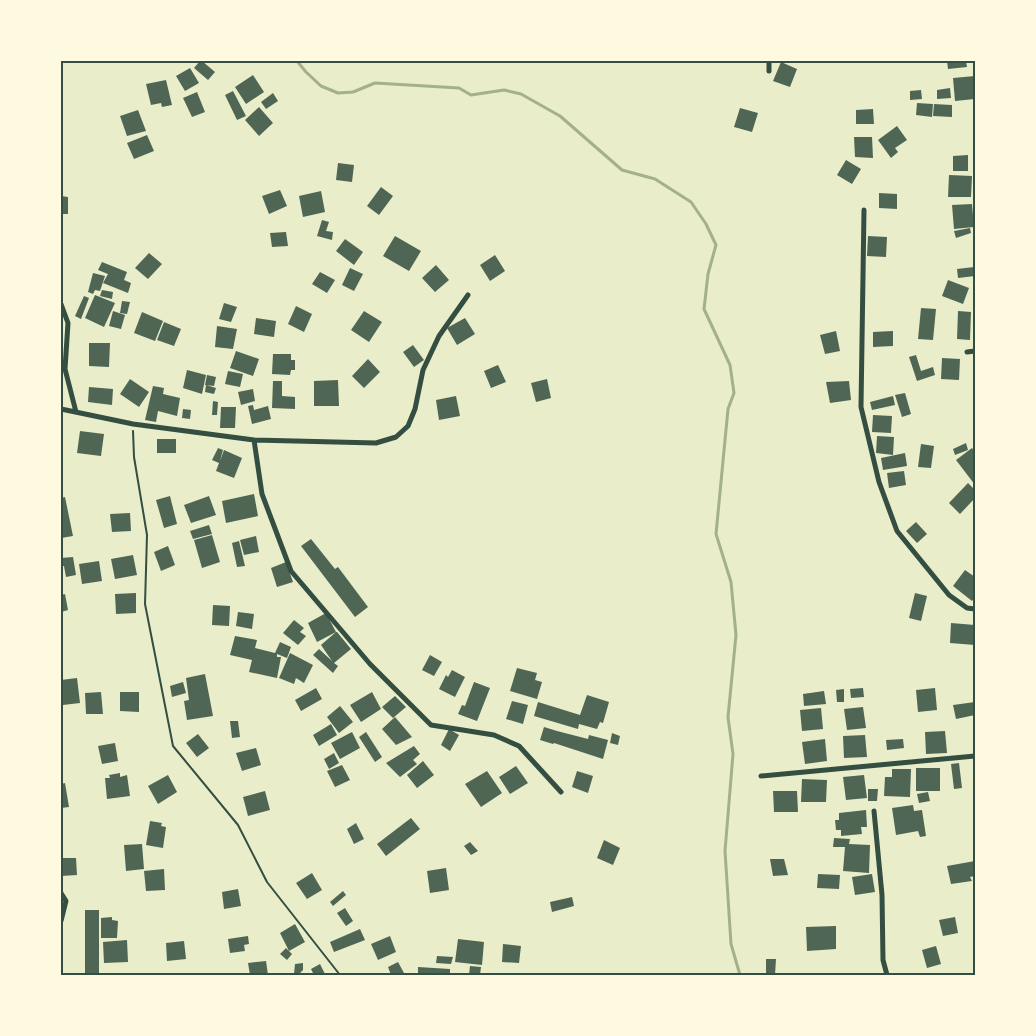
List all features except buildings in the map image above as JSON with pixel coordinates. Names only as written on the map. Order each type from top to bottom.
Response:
[{"type":"street","points":[[769,61],[769,72]]},
{"type":"street","points":[[864,210],[861,407],[879,482],[897,531],[948,595],[967,608],[975,609]]},
{"type":"street","points":[[61,409],[133,424],[254,440],[376,443],[396,437],[408,426],[415,409],[423,370],[439,336],[468,295]]},
{"type":"street","points":[[61,304],[68,323],[65,369],[76,412]]},
{"type":"street","points":[[966,352],[975,351]]},
{"type":"street","points":[[254,440],[262,494],[291,571],[370,664],[431,725],[494,735],[519,746],[561,792]]},
{"type":"street","points":[[761,776],[975,756]]},
{"type":"street","points":[[874,811],[882,895],[883,960],[887,975]]},
{"type":"street","points":[[61,893],[66,901],[61,921]]},
{"type":"path","points":[[133,424],[134,457],[147,535],[146,604],[173,746],[238,825],[267,882],[340,975]]},
{"type":"waterway","points":[[297,61],[321,86],[338,93],[353,92],[375,83],[459,88],[471,95],[504,90],[521,94],[560,116],[622,170],[655,179],[691,202],[706,224],[716,245],[708,274],[704,309],[730,365],[734,393],[728,409],[716,534],[731,582],[736,635],[728,717],[733,754],[725,851],[731,944],[740,975]]}]
